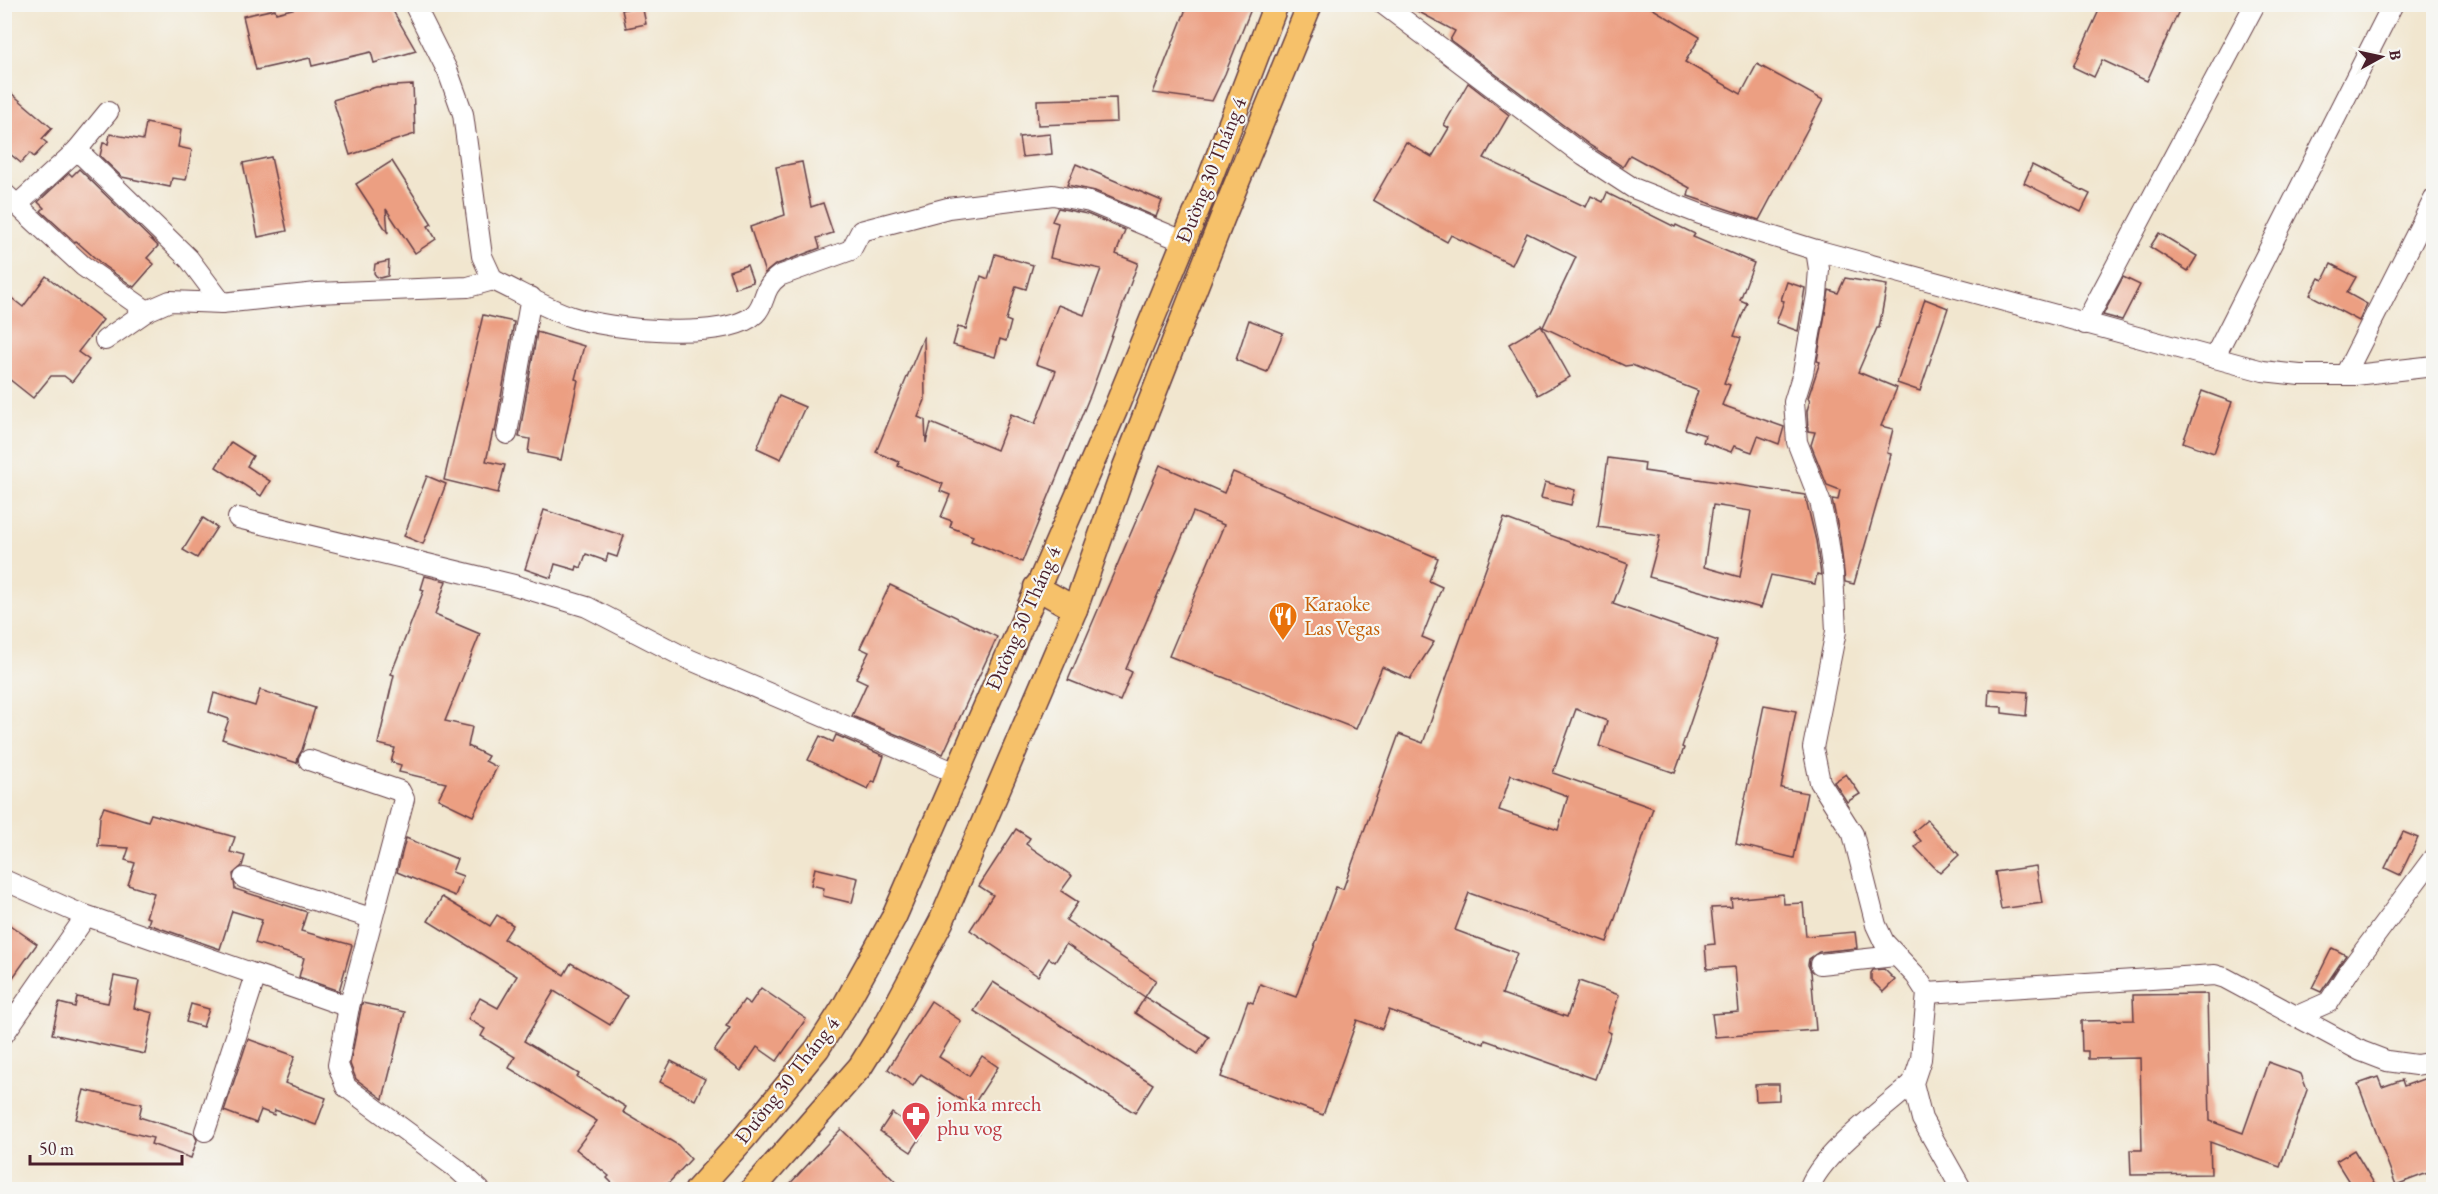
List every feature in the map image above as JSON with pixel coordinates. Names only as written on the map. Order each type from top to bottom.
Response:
[{"type":"main road","name":"Đường 30 Tháng 4","points":[[697,1190],[744,1138],[817,1049],[844,1007],[894,917],[1115,410],[1276,4]]},
{"type":"main road","name":"Đường 30 Tháng 4","points":[[753,1190],[860,1067],[885,1027],[941,922],[1075,609],[1129,456],[1221,219],[1310,4]]},
{"type":"main road","points":[[1036,587],[1075,609]]},
{"type":"main road","points":[[744,1138],[774,1164]]},
{"type":"street","points":[[414,4],[448,72],[463,114],[482,256],[493,280]]},
{"type":"street","points":[[1383,4],[1584,156],[1633,188],[1700,214],[1816,250],[2263,371],[2300,375],[2345,375],[2433,366]]},
{"type":"street","points":[[2085,324],[2255,4]]},
{"type":"street","points":[[2214,358],[2394,4]]},
{"type":"street","points":[[108,112],[77,150],[11,199],[83,266],[147,311]]},
{"type":"street","points":[[77,150],[189,259],[222,303]]},
{"type":"street","points":[[105,340],[147,311],[170,301],[222,303],[316,293],[468,286],[493,280],[569,316],[593,323],[648,329],[718,328],[741,322],[756,313],[770,282],[779,276],[851,250],[861,231],[948,208],[1053,195],[1090,202],[1183,241]]},
{"type":"street","points":[[2345,375],[2433,199]]},
{"type":"street","points":[[1809,1190],[1820,1168],[1838,1148],[1913,1083],[1922,1059],[1927,993],[1916,976],[1884,942],[1876,925],[1853,834],[1820,782],[1813,748],[1836,631],[1833,573],[1820,501],[1797,442],[1794,402],[1803,373],[1817,295],[1819,269],[1816,250]]},
{"type":"street","points":[[507,434],[531,297]]},
{"type":"street","points":[[238,518],[514,585],[587,607],[686,658],[956,773]]},
{"type":"street","points":[[309,760],[400,790],[404,799],[349,1007],[338,1065],[346,1088],[456,1168],[480,1190]]},
{"type":"street","points":[[2295,1017],[2329,1002],[2349,971],[2433,858]]},
{"type":"street","points":[[244,878],[371,918]]},
{"type":"street","points":[[4,880],[86,916],[349,1007]]},
{"type":"street","points":[[4,1034],[86,916]]},
{"type":"street","points":[[1820,964],[1895,956]]},
{"type":"street","points":[[205,1131],[256,975]]},
{"type":"street","points":[[1927,993],[2215,975],[2225,978],[2361,1051],[2387,1060],[2416,1065],[2433,1062]]},
{"type":"street","points":[[1913,1083],[1922,1119],[1962,1190]]},
{"type":"building","points":[[312,4],[389,4],[416,51],[374,63],[371,52],[312,66],[310,58],[256,70],[243,16],[275,9],[276,13]]},
{"type":"building","points":[[1188,4],[1253,4],[1212,101],[1153,93]]},
{"type":"building","points":[[1404,4],[1645,4],[1700,37],[1685,62],[1741,94],[1757,64],[1823,100],[1759,220],[1688,196],[1690,188],[1630,155],[1623,167],[1591,146],[1450,40],[1455,31]]},
{"type":"building","points":[[2102,4],[2182,4],[2147,81],[2102,60],[2094,77],[2073,67]]},
{"type":"building","points":[[642,5],[646,24],[626,28],[622,10]]},
{"type":"building","points":[[1468,83],[1509,115],[1484,158],[1586,207],[1591,196],[1603,202],[1607,193],[1675,227],[1676,225],[1695,234],[1693,237],[1754,263],[1740,300],[1747,303],[1734,336],[1741,338],[1724,383],[1730,385],[1722,405],[1784,427],[1779,444],[1758,436],[1752,452],[1734,446],[1731,452],[1703,442],[1705,435],[1685,429],[1698,391],[1632,365],[1625,366],[1543,327],[1576,257],[1527,233],[1512,265],[1451,235],[1447,242],[1373,200],[1406,142],[1432,157],[1449,128],[1444,125]]},
{"type":"building","points":[[413,85],[415,134],[350,155],[333,100],[376,87]]},
{"type":"building","points":[[4,87],[52,128],[42,139],[47,143],[34,157],[30,153],[21,163],[4,149]]},
{"type":"building","points":[[1116,98],[1117,122],[1038,125],[1037,100]]},
{"type":"building","points":[[146,123],[181,130],[178,147],[192,150],[186,180],[172,178],[170,187],[122,177],[100,156],[103,143],[108,144],[110,134],[143,140]]},
{"type":"building","points":[[1050,134],[1052,154],[1022,157],[1019,137]]},
{"type":"building","points":[[271,157],[287,231],[258,237],[243,163]]},
{"type":"building","points":[[392,161],[432,224],[428,226],[436,239],[415,253],[386,209],[388,233],[356,184]]},
{"type":"building","points":[[802,162],[811,207],[823,203],[833,233],[817,238],[820,248],[775,265],[765,273],[750,227],[785,215],[776,167]]},
{"type":"building","points":[[1076,164],[1162,201],[1156,217],[1095,191],[1067,185]]},
{"type":"building","points":[[2032,165],[2090,194],[2081,212],[2024,183]]},
{"type":"building","points":[[79,169],[158,246],[147,258],[154,264],[134,287],[104,266],[41,211],[44,208],[38,202],[69,173],[72,176]]},
{"type":"building","points":[[1058,208],[1087,214],[1125,230],[1116,254],[1138,263],[1091,393],[1022,562],[971,541],[973,536],[950,527],[952,521],[941,517],[950,495],[940,491],[943,484],[898,466],[899,462],[876,452],[924,336],[925,400],[918,417],[925,420],[926,443],[931,423],[997,450],[1011,414],[1035,424],[1056,371],[1036,364],[1058,305],[1084,315],[1101,269],[1050,258],[1058,223],[1052,221]]},
{"type":"building","points":[[2159,233],[2197,256],[2188,271],[2150,247]]},
{"type":"building","points":[[995,254],[1033,265],[1026,289],[1016,286],[1006,320],[1011,322],[1006,341],[1000,339],[995,357],[953,345],[958,327],[966,329],[981,276],[988,279]]},
{"type":"building","points":[[389,261],[388,276],[380,278],[376,276],[375,264]]},
{"type":"building","points":[[2331,264],[2356,277],[2347,293],[2367,304],[2359,321],[2310,295],[2319,278],[2323,280]]},
{"type":"building","points":[[747,265],[753,282],[735,288],[729,271]]},
{"type":"building","points":[[46,276],[103,320],[78,352],[89,360],[72,382],[64,376],[51,376],[33,398],[4,375],[4,292],[23,307]]},
{"type":"building","points":[[2123,277],[2140,285],[2122,320],[2103,315]]},
{"type":"building","points":[[1845,278],[1887,285],[1879,328],[1877,328],[1858,372],[1897,388],[1881,426],[1893,429],[1887,453],[1891,454],[1854,584],[1845,582],[1840,537],[1832,499],[1838,500],[1840,490],[1827,485],[1811,445],[1815,432],[1808,431],[1807,411],[1810,400],[1808,398],[1820,362],[1817,361],[1829,290],[1838,293]]},
{"type":"building","points":[[1787,282],[1805,288],[1798,331],[1776,323],[1784,301],[1781,300]]},
{"type":"building","points":[[1925,299],[1948,308],[1920,391],[1897,383]]},
{"type":"building","points":[[483,315],[514,322],[495,432],[493,431],[486,461],[505,465],[498,493],[444,480]]},
{"type":"building","points":[[1249,320],[1283,333],[1267,372],[1236,360]]},
{"type":"building","points":[[1541,325],[1570,377],[1538,395],[1509,344]]},
{"type":"building","points":[[537,332],[584,346],[575,379],[578,380],[561,460],[528,453],[530,439],[519,437]]},
{"type":"building","points":[[2202,391],[2232,402],[2214,453],[2183,442]]},
{"type":"building","points":[[779,396],[805,407],[781,459],[757,448]]},
{"type":"building","points":[[231,442],[253,456],[247,466],[270,481],[261,496],[216,467]]},
{"type":"building","points":[[1608,458],[1645,463],[1644,471],[1805,495],[1821,575],[1817,574],[1815,584],[1771,575],[1761,608],[1649,577],[1660,536],[1598,527]],"holes":[[[1713,505],[1751,511],[1740,577],[1704,567]]]},
{"type":"building","points":[[1160,465],[1224,493],[1233,472],[1438,558],[1429,581],[1442,587],[1422,637],[1434,642],[1410,679],[1382,667],[1356,729],[1169,656],[1224,525],[1193,512],[1126,669],[1132,672],[1120,701],[1068,680]]},
{"type":"building","points":[[427,476],[446,484],[423,544],[404,536]]},
{"type":"building","points":[[1545,482],[1575,490],[1571,505],[1541,498]]},
{"type":"building","points":[[544,510],[624,536],[617,557],[608,554],[606,561],[586,554],[581,568],[577,566],[576,570],[555,564],[551,578],[525,569]]},
{"type":"building","points":[[203,518],[217,527],[197,558],[183,550]]},
{"type":"building","points":[[1504,518],[1628,564],[1613,604],[1718,641],[1675,773],[1599,746],[1607,721],[1576,709],[1553,773],[1653,808],[1607,942],[1469,893],[1455,930],[1517,953],[1502,994],[1567,1017],[1579,981],[1619,995],[1607,1031],[1611,1033],[1595,1079],[1485,1040],[1484,1044],[1389,1010],[1382,1029],[1357,1020],[1323,1115],[1221,1077],[1248,1001],[1253,1003],[1260,984],[1296,997],[1336,887],[1343,889],[1399,734],[1423,743]],"holes":[[[1511,775],[1568,796],[1558,830],[1499,810]]]},
{"type":"building","points":[[425,576],[446,581],[435,615],[480,634],[445,721],[472,727],[468,746],[488,756],[485,761],[497,767],[473,816],[438,799],[446,783],[399,772],[401,765],[391,762],[395,748],[378,744],[394,675],[391,674],[424,590],[421,589]]},
{"type":"building","points":[[890,585],[997,637],[943,754],[852,716],[867,683],[856,678],[869,652],[860,648]]},
{"type":"building","points":[[1989,689],[2028,692],[2026,716],[2002,713],[2002,707],[1988,706]]},
{"type":"building","points":[[260,690],[315,708],[297,763],[222,739],[229,719],[209,712],[214,693],[255,706]]},
{"type":"building","points":[[1764,705],[1796,711],[1781,788],[1807,793],[1794,858],[1736,844]]},
{"type":"building","points":[[836,735],[884,756],[875,782],[872,781],[868,789],[808,760],[820,736],[833,742]]},
{"type":"building","points":[[1846,774],[1860,794],[1847,802],[1834,782]]},
{"type":"building","points":[[104,807],[148,821],[151,814],[235,837],[230,852],[245,856],[242,866],[233,874],[235,889],[307,912],[301,931],[352,945],[339,991],[299,977],[304,958],[255,943],[262,920],[232,911],[220,949],[148,924],[150,918],[146,917],[154,893],[128,885],[135,863],[125,860],[129,848],[98,846],[100,817]]},
{"type":"building","points":[[1927,820],[1959,855],[1940,873],[1915,847],[1921,841],[1913,832]]},
{"type":"building","points":[[1016,829],[1030,838],[1026,844],[1072,876],[1061,891],[1078,902],[1066,920],[1156,980],[1145,997],[1066,944],[1055,962],[1049,958],[1038,976],[970,930],[993,895],[979,886]]},
{"type":"building","points":[[2403,832],[2418,838],[2400,875],[2385,868]]},
{"type":"building","points":[[406,838],[457,859],[452,872],[463,876],[455,896],[397,872]]},
{"type":"building","points":[[2036,866],[2042,903],[2001,909],[1995,872]]},
{"type":"building","points":[[815,868],[858,878],[852,903],[823,896],[824,888],[811,885]]},
{"type":"building","points":[[1783,894],[1784,904],[1803,903],[1806,936],[1855,932],[1857,948],[1819,952],[1809,959],[1816,1030],[1715,1037],[1712,1014],[1739,1012],[1735,967],[1707,969],[1705,945],[1715,944],[1711,908],[1732,907],[1731,899]]},
{"type":"building","points":[[442,897],[490,926],[497,915],[513,925],[504,939],[564,975],[571,963],[627,996],[610,1025],[554,991],[524,1041],[579,1074],[577,1077],[626,1107],[623,1112],[678,1145],[691,1159],[662,1190],[619,1190],[607,1178],[609,1176],[576,1149],[597,1121],[509,1068],[515,1057],[481,1036],[485,1029],[468,1019],[480,998],[498,1008],[517,976],[428,921]]},
{"type":"building","points":[[4,921],[37,944],[4,990]]},
{"type":"building","points":[[2332,948],[2346,955],[2321,992],[2312,988]]},
{"type":"building","points":[[1884,969],[1895,980],[1883,992],[1871,980],[1871,973],[1873,970]]},
{"type":"building","points":[[114,976],[139,981],[134,1008],[153,1013],[145,1054],[52,1034],[59,1003],[75,1007],[77,997],[108,1003]]},
{"type":"building","points":[[993,982],[1153,1084],[1135,1113],[974,1011]]},
{"type":"building","points":[[761,988],[806,1019],[777,1061],[757,1047],[741,1071],[714,1051],[730,1028],[726,1026],[744,1000],[750,1004]]},
{"type":"building","points":[[2207,994],[2210,1121],[2243,1133],[2268,1062],[2301,1074],[2307,1090],[2280,1167],[2210,1142],[2211,1174],[2131,1175],[2130,1150],[2142,1150],[2140,1058],[2088,1059],[2088,1051],[2082,1051],[2081,1021],[2134,1020],[2133,995]]},
{"type":"building","points":[[1145,997],[1209,1037],[1198,1054],[1135,1013]]},
{"type":"building","points":[[931,1001],[961,1021],[939,1057],[969,1076],[982,1056],[998,1067],[972,1107],[921,1074],[913,1086],[888,1069]]},
{"type":"building","points":[[362,1003],[405,1012],[383,1099],[356,1079],[350,1064]]},
{"type":"building","points":[[191,1004],[209,1009],[203,1027],[186,1022]]},
{"type":"building","points":[[248,1039],[295,1056],[285,1083],[326,1098],[316,1125],[275,1110],[274,1115],[261,1110],[256,1123],[224,1111]]},
{"type":"building","points":[[671,1061],[705,1079],[695,1100],[660,1082]]},
{"type":"building","points":[[2378,1077],[2382,1087],[2402,1080],[2404,1086],[2429,1077],[2433,1088],[2433,1171],[2396,1185],[2358,1084]]},
{"type":"building","points":[[1779,1084],[1779,1100],[1756,1101],[1755,1085]]},
{"type":"building","points":[[84,1090],[142,1104],[139,1117],[194,1134],[197,1140],[191,1158],[151,1144],[153,1138],[76,1119]]},
{"type":"building","points":[[892,1113],[923,1134],[911,1152],[880,1131]]},
{"type":"building","points":[[841,1129],[904,1190],[784,1190]]},
{"type":"building","points":[[2354,1150],[2378,1190],[2354,1190],[2336,1161]]},
{"type":"place","name":"Karaoke Las Vegas","points":[[1283,642]]},
{"type":"place","name":"jomka mrech phu vog","points":[[916,1142]]}]
